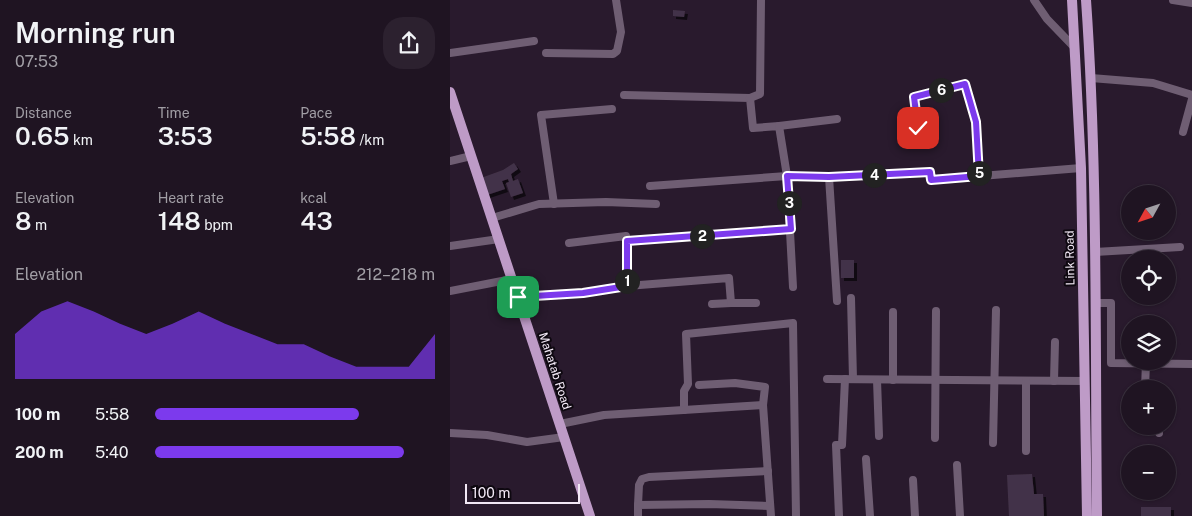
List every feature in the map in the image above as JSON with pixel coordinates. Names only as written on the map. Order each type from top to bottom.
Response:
[{"type":"main road","name":"Link Road","points":[[1072,0],[1081,168],[1086,516]]},
{"type":"main road","name":"Link Road","points":[[1086,0],[1091,78],[1097,516]]},
{"type":"main road","name":"Mahatab Road","points":[[450,92],[590,516]]},
{"type":"street","points":[[546,53],[613,54],[617,51],[621,32],[616,0]]},
{"type":"street","points":[[624,95],[750,98],[760,94],[761,0]]},
{"type":"street","points":[[1034,0],[1046,19],[1074,47]]},
{"type":"street","points":[[1173,0],[1192,3]]},
{"type":"street","points":[[450,52],[534,41]]},
{"type":"street","points":[[1091,78],[1153,83],[1192,97],[1183,132]]},
{"type":"street","points":[[918,128],[914,97],[965,84],[976,122],[979,176]]},
{"type":"street","points":[[750,98],[753,128],[837,119]]},
{"type":"street","points":[[554,204],[541,115],[612,109]]},
{"type":"street","points":[[779,126],[787,176],[793,287]]},
{"type":"street","points":[[450,161],[471,156]]},
{"type":"street","points":[[650,186],[787,176],[829,177],[930,172],[931,180],[1081,168]]},
{"type":"street","points":[[829,177],[836,301]]},
{"type":"street","points":[[492,218],[539,204],[606,202],[656,204]]},
{"type":"street","points":[[627,241],[791,229]]},
{"type":"street","points":[[568,243],[626,236],[627,286]]},
{"type":"street","points":[[450,246],[499,239]]},
{"type":"street","points":[[1094,252],[1180,247]]},
{"type":"street","points":[[518,297],[583,293],[627,286],[729,278],[731,303]]},
{"type":"street","points":[[450,291],[512,279]]},
{"type":"street","points":[[839,516],[836,445],[842,445],[849,379],[851,298]]},
{"type":"street","points":[[712,304],[756,302]]},
{"type":"street","points":[[1095,303],[1111,303],[1111,363],[1121,363]]},
{"type":"street","points":[[993,443],[996,310]]},
{"type":"street","points":[[936,311],[936,438]]},
{"type":"street","points":[[893,312],[893,380]]},
{"type":"street","points":[[684,410],[684,391],[688,384],[686,334],[793,323],[796,516]]},
{"type":"street","points":[[1054,381],[1055,342]]},
{"type":"street","points":[[1176,363],[1192,364]]},
{"type":"street","points":[[827,379],[1085,381]]},
{"type":"street","points":[[878,380],[879,436]]},
{"type":"street","points":[[1026,381],[1026,451]]},
{"type":"street","points":[[699,385],[735,383],[765,388],[763,405],[770,516]]},
{"type":"street","points":[[560,424],[604,415],[763,405]]},
{"type":"street","points":[[450,433],[487,435],[527,442],[564,437]]},
{"type":"street","points":[[866,459],[870,516]]},
{"type":"street","points":[[957,465],[960,516]]},
{"type":"street","points":[[638,516],[639,484],[642,479],[648,477],[768,471]]},
{"type":"street","points":[[912,480],[915,516]]},
{"type":"street","points":[[638,505],[709,504],[770,506]]},
{"type":"building","points":[[673,10],[685,11],[684,17],[673,16]]},
{"type":"building","points":[[514,163],[518,169],[511,174],[513,181],[518,179],[523,193],[511,197],[506,183],[509,182],[508,179],[502,181],[505,189],[487,195],[481,178],[503,170]]},
{"type":"building","points":[[841,260],[854,260],[854,278],[841,278]]},
{"type":"building","points":[[1032,474],[1034,494],[1043,494],[1044,516],[1009,516],[1007,475]]},
{"type":"building","points":[[1141,507],[1171,507],[1171,516],[1141,516]]},
{"type":"route","points":[[518,297],[583,293],[627,286],[627,241],[791,229],[787,176],[829,177],[930,172],[931,180],[979,176],[976,122],[965,84],[914,97],[913,101],[918,128]]}]
